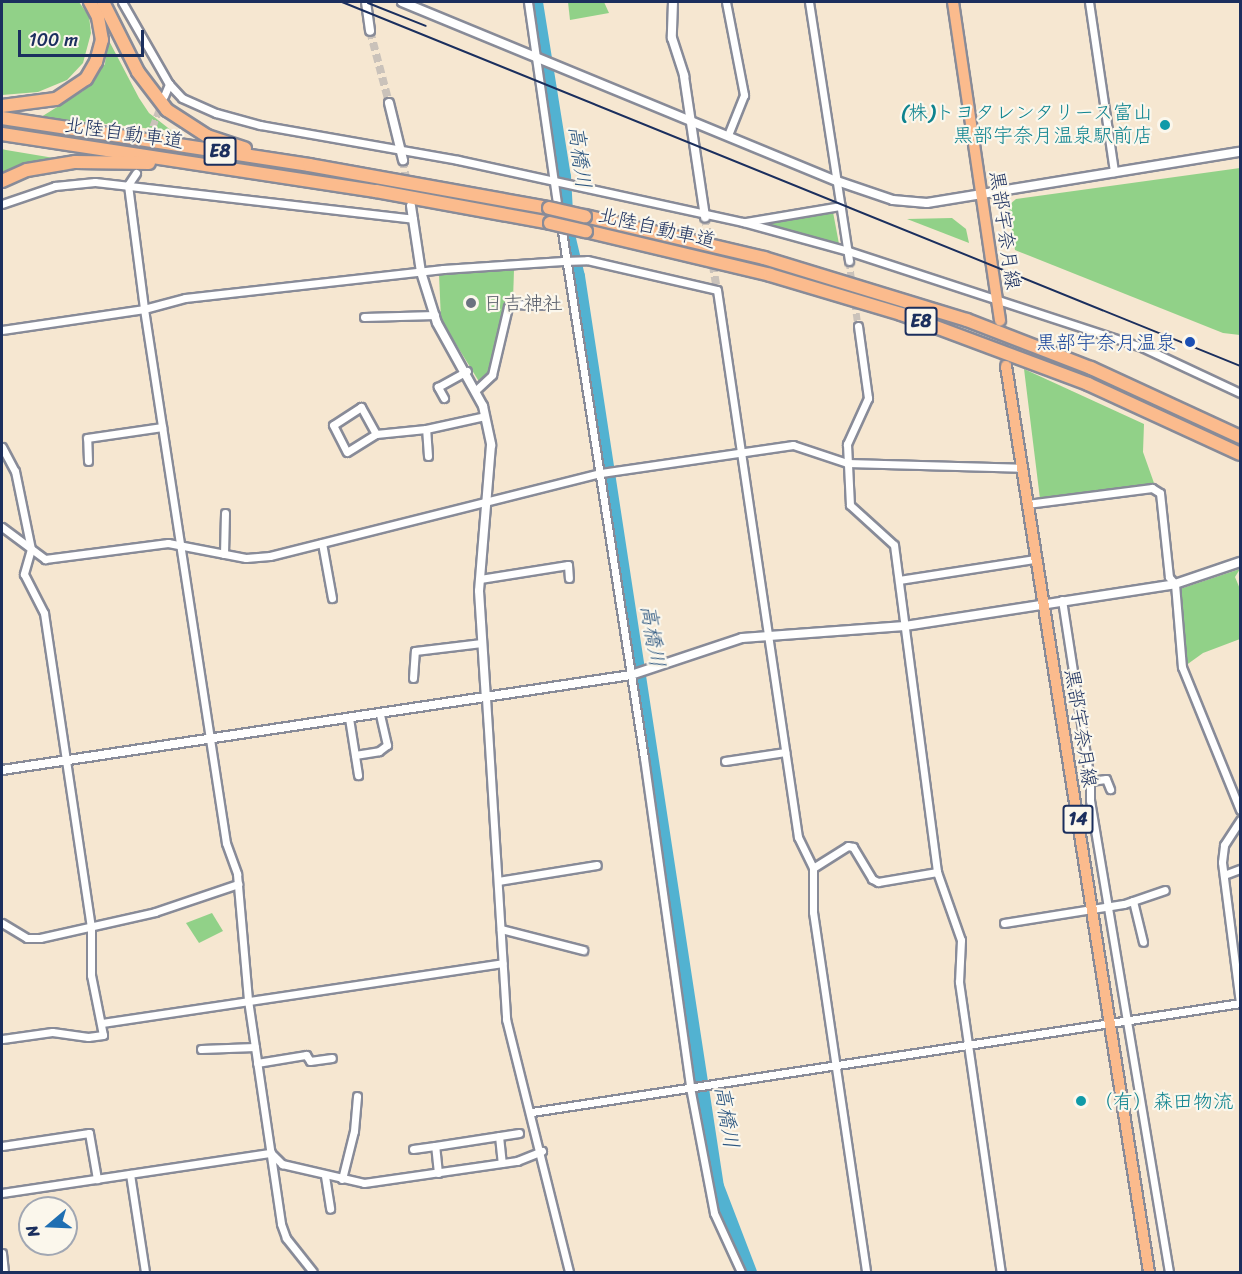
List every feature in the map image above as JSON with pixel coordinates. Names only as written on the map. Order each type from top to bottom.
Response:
[{"type":"highway","points":[[2,106],[56,99],[86,79],[96,62],[102,40],[98,17],[90,2]]},
{"type":"highway","points":[[103,2],[147,86],[167,110],[190,128],[244,148],[439,187]]},
{"type":"highway","name":"北陸自動車道","points":[[2,118],[439,187],[549,208],[775,261],[967,320],[1091,368],[1240,437]]},
{"type":"highway","name":"北陸自動車道","points":[[2,134],[308,180],[550,223],[770,275],[943,328],[1088,384],[1240,454]]},
{"type":"highway","points":[[2,181],[42,167],[94,160],[308,180]]},
{"type":"main road","name":"黒部宇奈月線","points":[[953,2],[1000,321]]},
{"type":"main road","name":"黒部宇奈月線","points":[[1006,366],[1149,1272]]},
{"type":"street","points":[[122,2],[169,84],[182,98],[216,113],[260,125],[402,148],[705,217],[743,222],[848,251],[1144,348],[1240,393]]},
{"type":"street","points":[[366,2],[370,31]]},
{"type":"street","points":[[402,2],[536,55],[837,181],[893,200],[927,204],[981,193],[1240,152]]},
{"type":"street","points":[[528,2],[553,182],[568,261],[601,473],[690,1087],[714,1213],[741,1272]]},
{"type":"street","points":[[673,2],[672,38],[690,119],[705,217]]},
{"type":"street","points":[[726,2],[744,95],[728,135]]},
{"type":"street","points":[[809,2],[849,261]]},
{"type":"street","points":[[1089,2],[1114,172]]},
{"type":"street","points":[[164,96],[169,84]]},
{"type":"street","points":[[389,103],[402,148],[403,160]]},
{"type":"street","points":[[136,173],[128,185],[144,309],[226,843],[238,884],[248,1000],[271,1153],[284,1231],[313,1272]]},
{"type":"street","points":[[2,204],[28,192],[73,182],[128,185],[413,219]]},
{"type":"street","points":[[411,206],[421,272],[435,315],[476,390],[485,416],[491,445],[480,579],[506,1019],[542,1151],[569,1272]]},
{"type":"street","points":[[743,222],[841,206]]},
{"type":"street","points":[[2,330],[144,309],[185,298],[421,272],[568,261],[586,260],[717,290],[798,837],[813,868],[813,912],[833,1066],[866,1272]]},
{"type":"street","points":[[476,390],[492,375],[507,307],[512,303],[541,305]]},
{"type":"street","points":[[364,318],[435,315]]},
{"type":"street","points":[[858,326],[868,398],[847,444],[850,505],[890,537],[898,580],[937,872],[960,940],[959,982],[1001,1272]]},
{"type":"street","points":[[444,398],[438,387],[467,371]]},
{"type":"street","points":[[376,434],[361,407],[333,425],[347,452],[376,434],[426,429],[485,416]]},
{"type":"street","points":[[88,461],[87,438],[162,427]]},
{"type":"street","points":[[426,429],[428,456]]},
{"type":"street","points":[[2,527],[45,559],[60,559],[168,543],[246,558],[270,556],[601,473],[793,445],[847,463],[1021,468]]},
{"type":"street","points":[[2,447],[15,471],[31,549],[24,574],[44,613],[64,760],[91,927],[91,975],[103,1035],[88,1037],[52,1032],[2,1039]]},
{"type":"street","points":[[1027,504],[1152,488],[1160,493],[1169,577],[1175,584],[1182,667],[1240,810]]},
{"type":"street","points":[[224,554],[225,513]]},
{"type":"street","points":[[322,543],[332,598]]},
{"type":"street","points":[[898,580],[1035,559]]},
{"type":"street","points":[[2,770],[631,675],[742,638],[904,626],[1175,584],[1240,562]]},
{"type":"street","points":[[480,579],[568,564],[569,578]]},
{"type":"street","points":[[1062,600],[1090,781],[1090,800],[1110,907],[1168,1272]]},
{"type":"street","points":[[412,678],[415,651],[482,643]]},
{"type":"street","points":[[355,755],[379,751],[387,745],[380,714]]},
{"type":"street","points":[[349,718],[358,776]]},
{"type":"street","points":[[725,761],[785,752]]},
{"type":"street","points":[[1090,781],[1106,779],[1110,789]]},
{"type":"street","points":[[532,1112],[1240,1003],[1224,875],[1224,845],[1240,820]]},
{"type":"street","points":[[813,868],[848,846],[853,847],[872,879],[878,882],[937,872]]},
{"type":"street","points":[[498,881],[597,865]]},
{"type":"street","points":[[1224,875],[1240,869]]},
{"type":"street","points":[[2,923],[27,938],[40,938],[155,912],[238,884]]},
{"type":"street","points":[[1004,923],[1110,907],[1165,890]]},
{"type":"street","points":[[1133,901],[1143,942]]},
{"type":"street","points":[[501,929],[583,950]]},
{"type":"street","points":[[102,1023],[503,963]]},
{"type":"street","points":[[201,1049],[255,1047]]},
{"type":"street","points":[[257,1063],[306,1055],[310,1061],[332,1058]]},
{"type":"street","points":[[342,1179],[354,1131],[357,1096]]},
{"type":"street","points":[[2,1146],[88,1133],[97,1179]]},
{"type":"street","points":[[413,1149],[519,1133]]},
{"type":"street","points":[[500,1136],[502,1164]]},
{"type":"street","points":[[435,1146],[438,1173]]},
{"type":"street","points":[[271,1153],[282,1164],[364,1184],[502,1164],[542,1151]]},
{"type":"street","points":[[2,1193],[271,1153]]},
{"type":"street","points":[[130,1174],[145,1272]]},
{"type":"street","points":[[325,1176],[330,1209]]},
{"type":"street","points":[[2,1253],[4,1272]]},
{"type":"green space","points":[[2,2],[79,2],[89,16],[91,33],[83,63],[67,80],[38,92],[2,95]]},
{"type":"green space","points":[[568,2],[604,2],[609,13],[570,20]]},
{"type":"green space","points":[[107,37],[149,113],[172,131],[41,117],[83,91],[105,64]]},
{"type":"green space","points":[[2,149],[54,158],[21,164],[2,173]]},
{"type":"green space","points":[[1240,168],[1240,335],[1223,333],[1015,250],[1008,206],[1016,199]]},
{"type":"green space","points":[[833,212],[839,244],[764,224]]},
{"type":"green space","points":[[952,218],[966,229],[969,243],[907,219]]},
{"type":"green space","points":[[514,270],[513,300],[498,374],[483,388],[441,320],[439,274]]},
{"type":"green space","points":[[1024,369],[1144,424],[1143,452],[1154,483],[1040,499]]},
{"type":"green space","points":[[1240,569],[1235,577],[1240,589],[1240,639],[1203,653],[1185,666],[1180,589]]},
{"type":"green space","points":[[212,913],[223,931],[199,943],[186,923]]},
{"type":"waterway","name":"高橋川","points":[[535,2],[563,176],[566,230],[577,276],[716,1186],[749,1272]]},
{"type":"tunnel","points":[[370,31],[389,103]]},
{"type":"tunnel","points":[[142,156],[162,102]]},
{"type":"tunnel","points":[[403,160],[407,185]]},
{"type":"tunnel","points":[[705,217],[717,290]]},
{"type":"tunnel","points":[[849,261],[858,326]]},
{"type":"tunnel","points":[[1001,328],[1006,366]]},
{"type":"railway","points":[[342,2],[1240,366]]},
{"type":"railway","points":[[368,3],[426,26]]},
{"type":"place","name":"(株)トヨタレンタリース富山 黒部宇奈月温泉駅前店","points":[[1165,125]]},
{"type":"place","name":"日吉神社","points":[[471,303]]},
{"type":"place","name":"黒部宇奈月温泉","points":[[1190,342]]},
{"type":"place","name":"（有）森田物流","points":[[1081,1101]]}]
